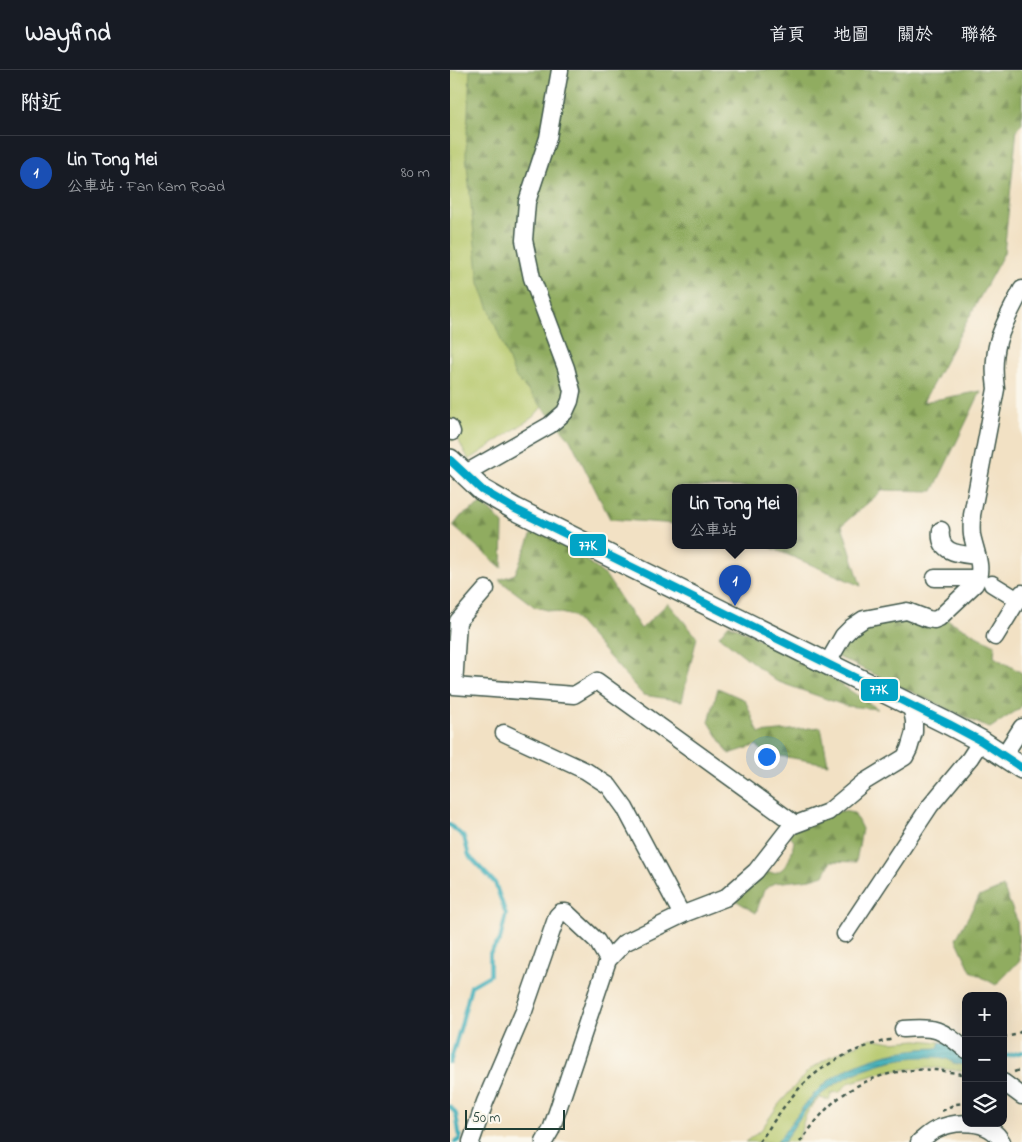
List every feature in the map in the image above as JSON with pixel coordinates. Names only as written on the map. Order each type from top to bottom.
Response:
[{"type":"main road","points":[[457,467],[482,490],[515,509],[911,705],[981,741],[1022,768]]},
{"type":"street","points":[[457,467],[556,420],[565,412],[570,401],[572,391],[566,368],[532,278],[524,240],[528,202],[548,138],[560,70]]},
{"type":"street","points":[[986,581],[980,571],[972,534],[972,515],[996,389],[994,354],[999,336],[1022,289]]},
{"type":"street","points":[[941,530],[942,541],[948,551],[956,554],[977,556]]},
{"type":"street","points":[[935,578],[986,581],[1020,596],[995,637]]},
{"type":"street","points":[[827,664],[843,636],[864,619],[906,612],[934,620],[939,618],[975,584],[986,581]]},
{"type":"street","points":[[486,589],[458,621],[454,686],[574,695],[597,681],[794,824]]},
{"type":"street","points":[[544,1142],[551,1130],[608,960],[624,943],[682,915],[725,898],[756,871],[791,826],[828,812],[864,782],[905,757],[914,732],[911,705]]},
{"type":"street","points":[[1004,755],[1022,727]]},
{"type":"street","points":[[504,733],[579,768],[609,786],[625,808],[682,915]]},
{"type":"street","points":[[845,934],[930,806],[970,758],[981,741]]},
{"type":"street","points":[[471,1142],[485,1102],[524,1011],[557,916],[561,912],[566,912],[598,941],[608,960]]},
{"type":"street","points":[[902,1034],[928,1027],[950,1036],[962,1046]]},
{"type":"street","points":[[1007,1085],[1022,1096]]},
{"type":"street","points":[[919,1142],[934,1131],[950,1125],[963,1123],[986,1127],[999,1136],[1002,1142]]},
{"type":"path","points":[[1007,1036],[1022,1031]]},
{"type":"path","points":[[759,1142],[791,1097],[809,1079],[832,1062],[859,1048],[892,1039],[902,1034]]},
{"type":"path","points":[[800,1142],[819,1117],[836,1100],[863,1083],[887,1074],[909,1071],[934,1070],[962,1074]]},
{"type":"green space","points":[[450,70],[503,70],[550,398],[533,417],[469,460],[457,438],[452,441],[450,436]]},
{"type":"green space","points":[[470,70],[1022,70],[1022,124],[1017,129],[1004,253],[923,402],[981,391],[933,491],[883,490],[842,525],[861,586],[774,549],[797,549],[797,484],[672,484],[672,524],[610,519],[570,439],[515,376],[479,283],[466,155]]},
{"type":"green space","points":[[483,503],[503,524],[502,568],[453,526],[461,516]]},
{"type":"green space","points":[[533,531],[563,542],[606,576],[641,629],[668,603],[697,637],[682,701],[643,695],[573,616],[535,607],[499,580],[515,574]]},
{"type":"green space","points":[[905,617],[946,619],[995,645],[994,657],[1022,673],[1022,705],[1019,709],[990,728],[986,727],[836,656],[861,628]]},
{"type":"green space","points":[[729,624],[816,668],[878,709],[846,706],[776,681],[719,636]]},
{"type":"green space","points":[[718,688],[745,700],[759,733],[821,727],[828,764],[763,753],[757,745],[729,754],[709,722]]},
{"type":"green space","points":[[842,811],[854,813],[862,829],[856,862],[831,861],[824,875],[811,879],[774,883],[764,890],[756,913],[735,900],[761,871],[778,872],[786,865],[794,841],[789,836],[797,817]]},
{"type":"green space","points":[[1003,887],[1017,920],[1020,960],[996,985],[971,971],[956,939],[979,897]]},
{"type":"green space","points":[[871,1038],[891,1042],[917,1040],[940,1042],[938,1048],[962,1062],[962,1071],[931,1067],[888,1071],[848,1083],[840,1092],[832,1093],[829,1100],[820,1098],[811,1107],[796,1142],[745,1142],[761,1130],[779,1104],[810,1069],[830,1057]]},
{"type":"water","points":[[940,1042],[954,1044],[962,1051],[962,1065],[954,1064],[941,1058],[925,1057],[892,1061],[860,1071],[844,1079],[817,1098],[803,1114],[784,1142],[777,1142],[814,1094],[832,1078],[860,1063],[891,1053],[938,1048]]},
{"type":"waterway","points":[[450,825],[464,837],[469,856],[495,883],[506,914],[500,940],[490,953],[490,975],[471,986],[450,1063]]},
{"type":"waterway","points":[[1007,1056],[1022,1052]]},
{"type":"waterway","points":[[450,1106],[456,1114],[460,1139],[455,1142]]},
{"type":"transit line","name":"77K","points":[[450,460],[482,490],[515,509],[949,724],[981,741],[1022,768]]},
{"type":"place","name":"Lin Tong Mei","points":[[735,606]]}]
